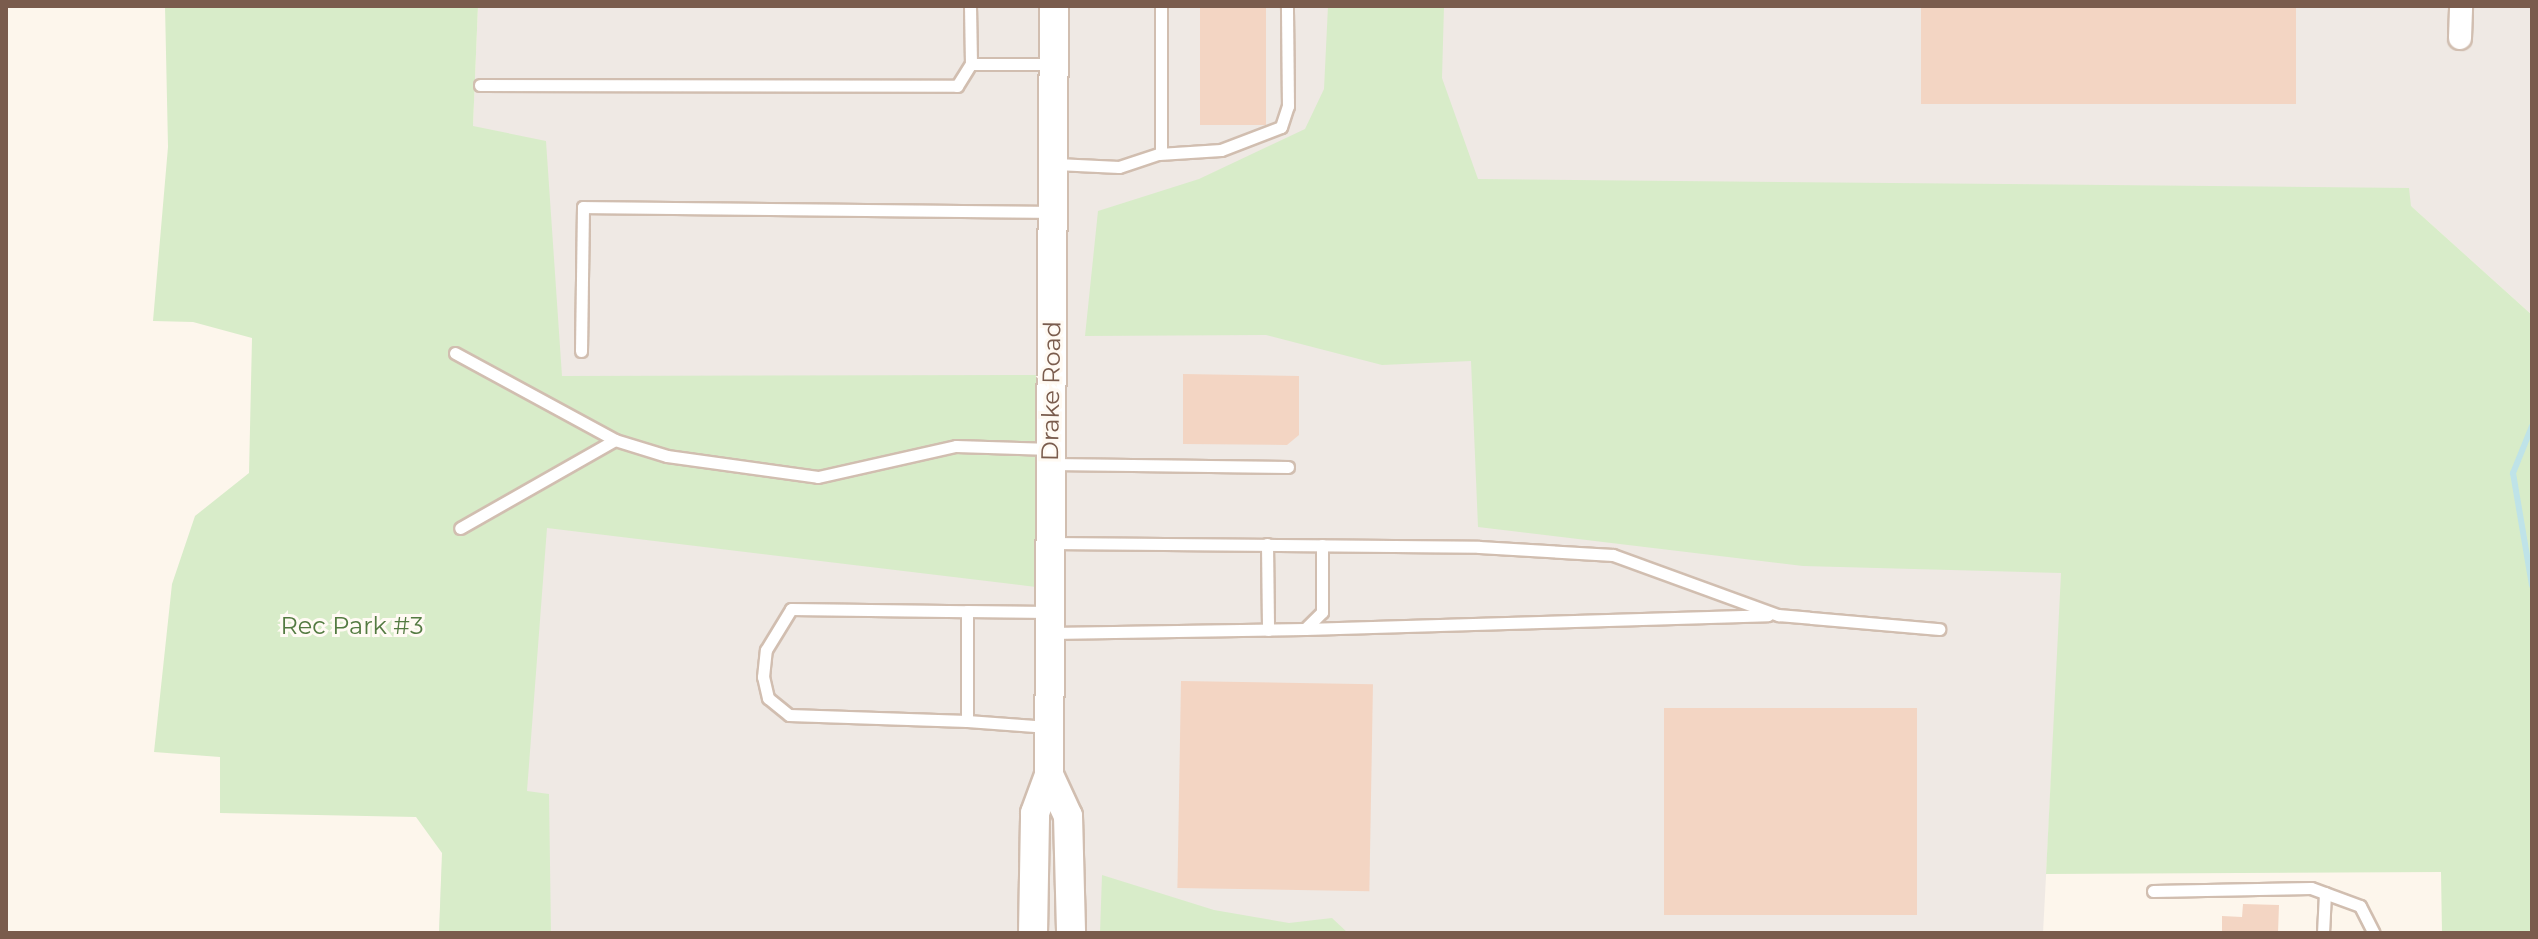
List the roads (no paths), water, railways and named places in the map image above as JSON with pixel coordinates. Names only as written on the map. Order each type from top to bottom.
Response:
[{"type":"street","name":"Drake Road","points":[[1033,933],[1035,813],[1049,775],[1054,6]]},
{"type":"street","points":[[2460,38],[2461,6]]},
{"type":"street","name":"Drake Road","points":[[1049,775],[1068,816],[1071,933]]},
{"type":"lane","points":[[480,85],[957,86],[971,64],[970,6]]},
{"type":"lane","points":[[1159,154],[1161,6]]},
{"type":"lane","points":[[1053,164],[1119,167],[1159,154],[1221,150],[1281,127],[1288,106],[1287,6]]},
{"type":"lane","points":[[971,64],[1054,64]]},
{"type":"lane","points":[[581,351],[583,207],[1052,212]]},
{"type":"lane","points":[[455,353],[615,440],[667,456],[818,477],[956,446],[1050,456],[1288,467]]},
{"type":"lane","points":[[460,528],[615,440]]},
{"type":"lane","points":[[1050,543],[1322,545],[1613,555],[1778,615]]},
{"type":"lane","points":[[1267,544],[1268,630]]},
{"type":"lane","points":[[1305,629],[1322,612],[1322,545]]},
{"type":"lane","points":[[1048,727],[789,715],[768,698],[763,677],[766,650],[791,609],[967,611],[1049,623],[1268,630],[1778,615],[1939,629]]},
{"type":"lane","points":[[967,611],[967,721]]},
{"type":"lane","points":[[2153,891],[2325,893],[2360,906],[2374,933]]},
{"type":"lane","points":[[2323,933],[2325,893]]},
{"type":"waterway","points":[[2532,426],[2513,473],[2532,585]]},
{"type":"park label","name":"Rec Park #3","points":[[352,626]]}]
